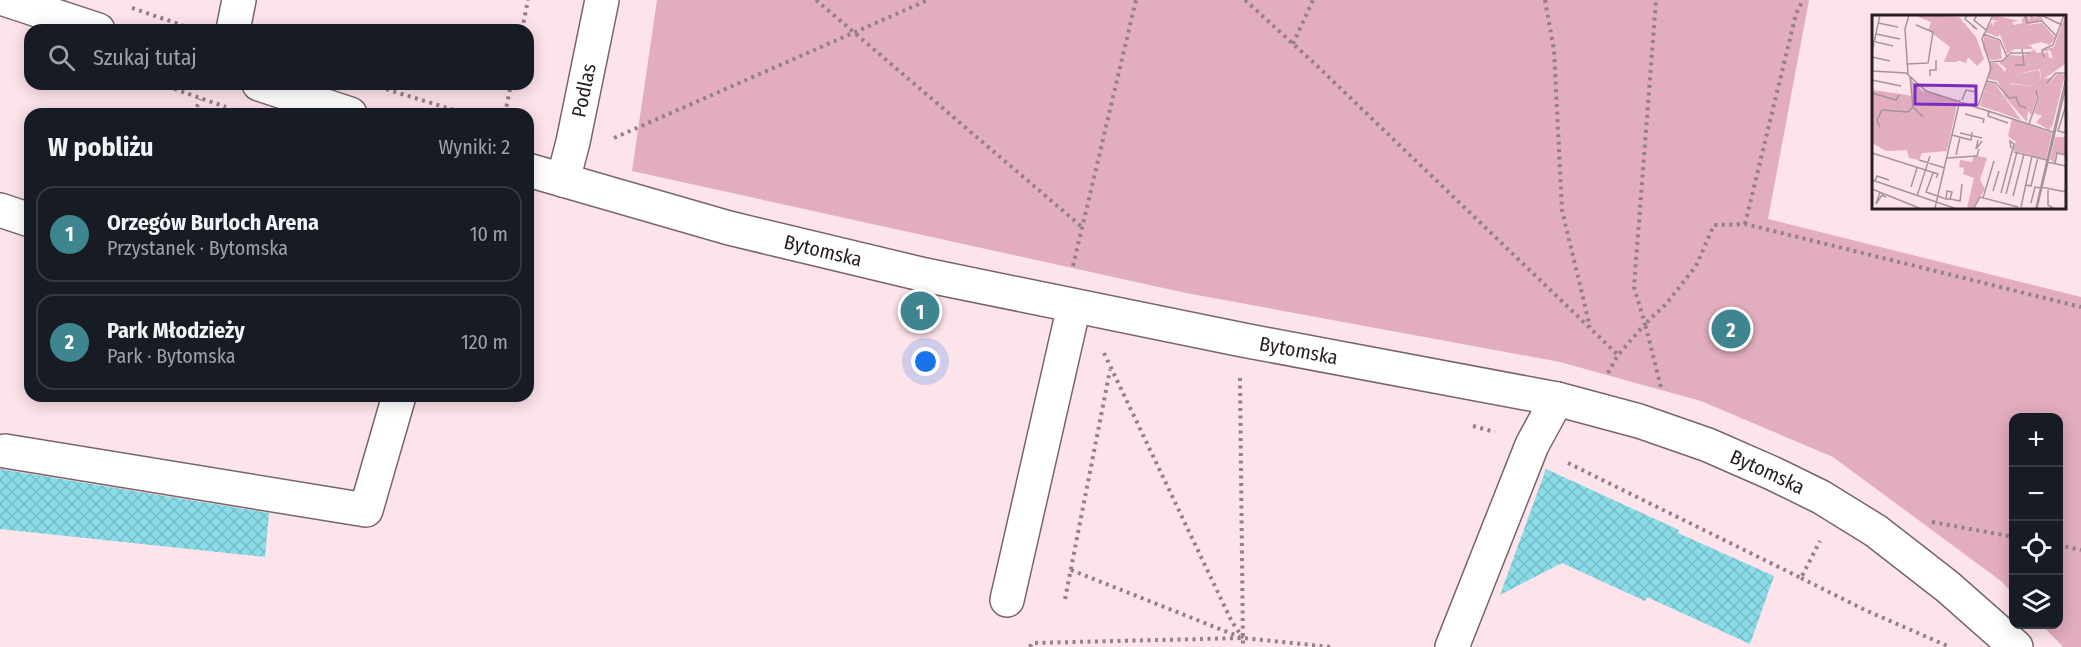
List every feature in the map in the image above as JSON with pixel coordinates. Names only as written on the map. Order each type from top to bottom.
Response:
[{"type":"street","points":[[7,0],[80,24]]},
{"type":"street","points":[[233,24],[238,0]]},
{"type":"street","name":"Podlas","points":[[563,180],[602,0]]},
{"type":"street","points":[[277,90],[332,108]]},
{"type":"street","name":"Bytomska","points":[[534,172],[729,228],[925,275],[1557,399],[1639,422],[1708,445],[1821,497],[1876,531],[1948,587],[2016,647]]},
{"type":"street","points":[[0,210],[24,218]]},
{"type":"street","points":[[1007,600],[1074,306]]},
{"type":"street","points":[[1452,647],[1532,445],[1557,399]]},
{"type":"street","points":[[5,452],[366,510],[397,402]]},
{"type":"path","points":[[523,24],[528,0]]},
{"type":"path","points":[[816,0],[1082,227]]},
{"type":"path","points":[[614,138],[928,0]]},
{"type":"path","points":[[1073,267],[1136,0]]},
{"type":"path","points":[[1245,0],[1618,355]]},
{"type":"path","points":[[1293,44],[1313,0]]},
{"type":"path","points":[[1545,0],[1554,50],[1562,210],[1590,327]]},
{"type":"path","points":[[1656,0],[1634,287],[1662,389]]},
{"type":"path","points":[[1745,224],[1796,14],[1803,0]]},
{"type":"path","points":[[129,8],[178,24]]},
{"type":"path","points":[[176,90],[230,108]]},
{"type":"path","points":[[389,90],[447,108]]},
{"type":"path","points":[[506,108],[510,90]]},
{"type":"path","points":[[196,108],[200,99]]},
{"type":"path","points":[[612,145],[616,127]]},
{"type":"path","points":[[1602,381],[1618,355],[1666,304],[1696,266],[1714,225],[1745,224],[2081,307]]},
{"type":"path","points":[[1102,350],[1232,622],[1243,638]]},
{"type":"path","points":[[1240,366],[1243,647]]},
{"type":"path","points":[[1065,599],[1111,368]]},
{"type":"path","points":[[1928,522],[2009,536]]},
{"type":"path","points":[[2063,546],[2081,550]]},
{"type":"path","points":[[1071,569],[1243,638]]},
{"type":"path","points":[[1801,578],[1865,610],[1950,647]]},
{"type":"path","points":[[1030,647],[1032,643],[1243,638],[1331,647]]},
{"type":"shaded area","points":[[657,0],[1809,0],[1768,219],[2081,297],[2081,647],[2063,647],[2046,629],[2063,629],[2063,413],[2009,413],[2009,590],[2001,581],[1833,457],[1701,401],[1560,362],[1186,293],[632,171]]},
{"type":"building","points":[[0,469],[269,513],[265,557],[0,529]]},
{"type":"building","points":[[1546,469],[1679,530],[1678,533],[1774,576],[1750,644],[1647,597],[1645,601],[1562,563],[1500,595]]},
{"type":"place","name":"Orzegów Burloch Arena","points":[[920,311]]},
{"type":"place","name":"Park Młodzieży","points":[[1731,329]]}]
